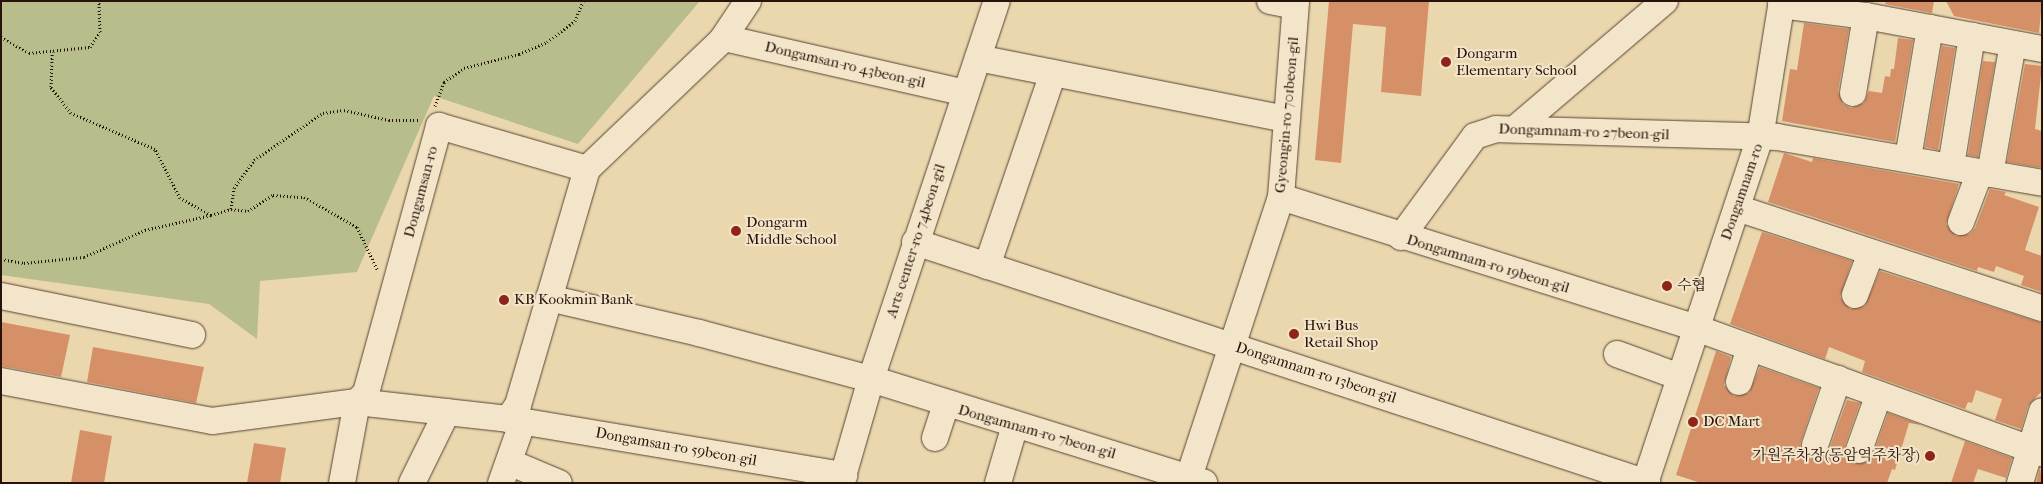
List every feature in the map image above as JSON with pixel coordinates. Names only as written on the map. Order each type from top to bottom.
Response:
[{"type":"street","points":[[559,483],[505,472],[518,405],[586,169],[724,38],[748,1]]},
{"type":"street","name":"Arts center-ro 74beon-gil","points":[[843,479],[871,379],[915,242],[997,1]]},
{"type":"street","points":[[1270,1],[1296,4]]},
{"type":"street","points":[[1515,129],[1665,1]]},
{"type":"street","points":[[1781,3],[1866,16],[2042,49]]},
{"type":"street","name":"Dongamnam-ro","points":[[1646,482],[1760,138],[1781,3]]},
{"type":"street","name":"Gyeongin-ro 701beon-gil","points":[[1192,481],[1231,344],[1281,197],[1283,138],[1287,119],[1296,4]]},
{"type":"street","points":[[1853,93],[1866,16]]},
{"type":"street","points":[[1908,158],[1930,28]]},
{"type":"street","points":[[1950,166],[1972,36]]},
{"type":"street","name":"Dongamsan-ro 43beon-gil","points":[[724,38],[966,93]]},
{"type":"street","points":[[1961,222],[1985,173],[2002,111],[2013,44]]},
{"type":"street","points":[[978,58],[1287,119]]},
{"type":"street","points":[[987,266],[1053,73]]},
{"type":"street","name":"Dongamsan-ro","points":[[342,483],[358,402],[366,393],[439,126],[586,169]]},
{"type":"street","name":"Dongamnam-ro 27beon-gil","points":[[1401,237],[1475,136],[1484,131],[1515,129],[1760,138],[1777,137],[1908,158],[2042,184]]},
{"type":"street","name":"Dongamnam-ro 19beon-gil","points":[[1281,197],[1401,237],[1696,328],[2036,451]]},
{"type":"street","points":[[1736,208],[2042,308]]},
{"type":"street","name":"Dongamnam-ro 13beon-gil","points":[[915,242],[1231,344],[1646,482]]},
{"type":"street","points":[[1855,295],[1871,253]]},
{"type":"street","points":[[1,296],[192,336]]},
{"type":"street","name":"Dongamnam-ro 7beon-gil","points":[[550,298],[699,333],[871,379],[946,405],[1192,481]]},
{"type":"street","points":[[1739,382],[1750,348]]},
{"type":"street","points":[[1617,354],[1680,377]]},
{"type":"street","points":[[1,380],[212,422],[358,402],[515,420]]},
{"type":"street","points":[[1815,445],[1838,380]]},
{"type":"street","points":[[1859,450],[1879,394]]},
{"type":"street","points":[[935,438],[946,405]]},
{"type":"street","points":[[2020,483],[2036,451],[2042,411]]},
{"type":"street","points":[[412,483],[447,412]]},
{"type":"street","name":"Dongamsan-ro 59beon-gil","points":[[515,420],[843,479]]},
{"type":"street","points":[[998,483],[1014,425]]},
{"type":"path","points":[[1,37],[29,53],[90,47],[100,32],[99,1]]},
{"type":"path","points":[[433,112],[444,82],[464,68],[519,54],[547,42],[574,21],[583,1]]},
{"type":"path","points":[[52,52],[51,87],[71,113],[155,149],[180,198],[211,215]]},
{"type":"path","points":[[231,209],[234,188],[254,160],[323,113],[344,110],[389,120],[423,120]]},
{"type":"path","points":[[1,259],[24,263],[84,257],[145,230],[231,209],[248,211],[273,195],[304,197],[357,227],[392,298]]},
{"type":"green space","points":[[1,1],[700,1],[578,144],[434,96],[357,272],[260,281],[257,339],[209,304],[1,275]]},
{"type":"building","points":[[1329,1],[1429,1],[1421,96],[1381,92],[1386,27],[1353,24],[1341,163],[1315,160]]},
{"type":"building","points":[[1886,1],[1934,1],[1932,13],[1885,4]]},
{"type":"building","points":[[1946,1],[2042,1],[2039,33],[1954,16]]},
{"type":"building","points":[[1804,23],[1849,29],[1838,91],[1843,104],[1851,108],[1864,103],[1869,91],[1882,93],[1885,76],[1890,77],[1891,69],[1894,69],[1898,38],[1913,40],[1895,142],[1782,121],[1790,69],[1797,70]]},
{"type":"building","points":[[1942,46],[1955,48],[1938,150],[1925,147]]},
{"type":"building","points":[[1983,61],[1995,62],[1978,157],[1968,155]]},
{"type":"building","points":[[2025,64],[2042,66],[2035,129],[2042,131],[2042,168],[2007,162]]},
{"type":"building","points":[[1784,153],[1812,162],[1813,158],[1959,184],[1946,224],[1956,236],[1970,234],[1975,228],[1990,189],[2006,192],[2004,195],[2039,207],[2025,250],[2042,256],[2042,292],[2021,285],[2024,276],[1996,266],[1994,272],[1978,267],[1977,271],[1768,202]]},
{"type":"building","points":[[1762,232],[1852,261],[1840,297],[1850,309],[1865,306],[1880,271],[2042,323],[2042,391],[2028,406],[2021,429],[1995,420],[2002,399],[1976,390],[1972,403],[1968,402],[1965,409],[1862,372],[1865,361],[1829,347],[1825,359],[1730,324]]},
{"type":"building","points":[[1,322],[70,335],[61,377],[1,366]]},
{"type":"building","points":[[93,347],[204,367],[196,403],[87,382]]},
{"type":"building","points":[[1716,351],[1731,357],[1724,385],[1734,396],[1749,393],[1760,367],[1819,388],[1800,448],[1810,459],[1818,460],[1829,450],[1847,400],[1860,403],[1845,445],[1847,459],[1854,464],[1868,462],[1873,455],[1888,413],[1922,425],[1909,423],[1895,470],[1892,469],[1887,483],[1701,483],[1676,475]]},
{"type":"building","points":[[80,430],[112,436],[104,483],[71,483]]},
{"type":"building","points":[[1965,441],[2012,458],[2006,478],[1978,469],[1973,483],[1951,483]]},
{"type":"building","points":[[254,443],[286,448],[280,483],[247,483]]},
{"type":"building","points":[[2040,467],[2042,483],[2036,483]]},
{"type":"place","name":"Dongarm Elementary School","points":[[1446,62]]},
{"type":"place","name":"Dongarm Middle School","points":[[736,231]]},
{"type":"place","name":"수협","points":[[1667,286]]},
{"type":"place","name":"KB Kookmin Bank","points":[[504,300]]},
{"type":"place","name":"Hwi Bus Retail Shop","points":[[1294,334]]},
{"type":"place","name":"DC Mart","points":[[1693,422]]},
{"type":"place","name":"가원주차장(동암역주차장)","points":[[1930,456]]}]
